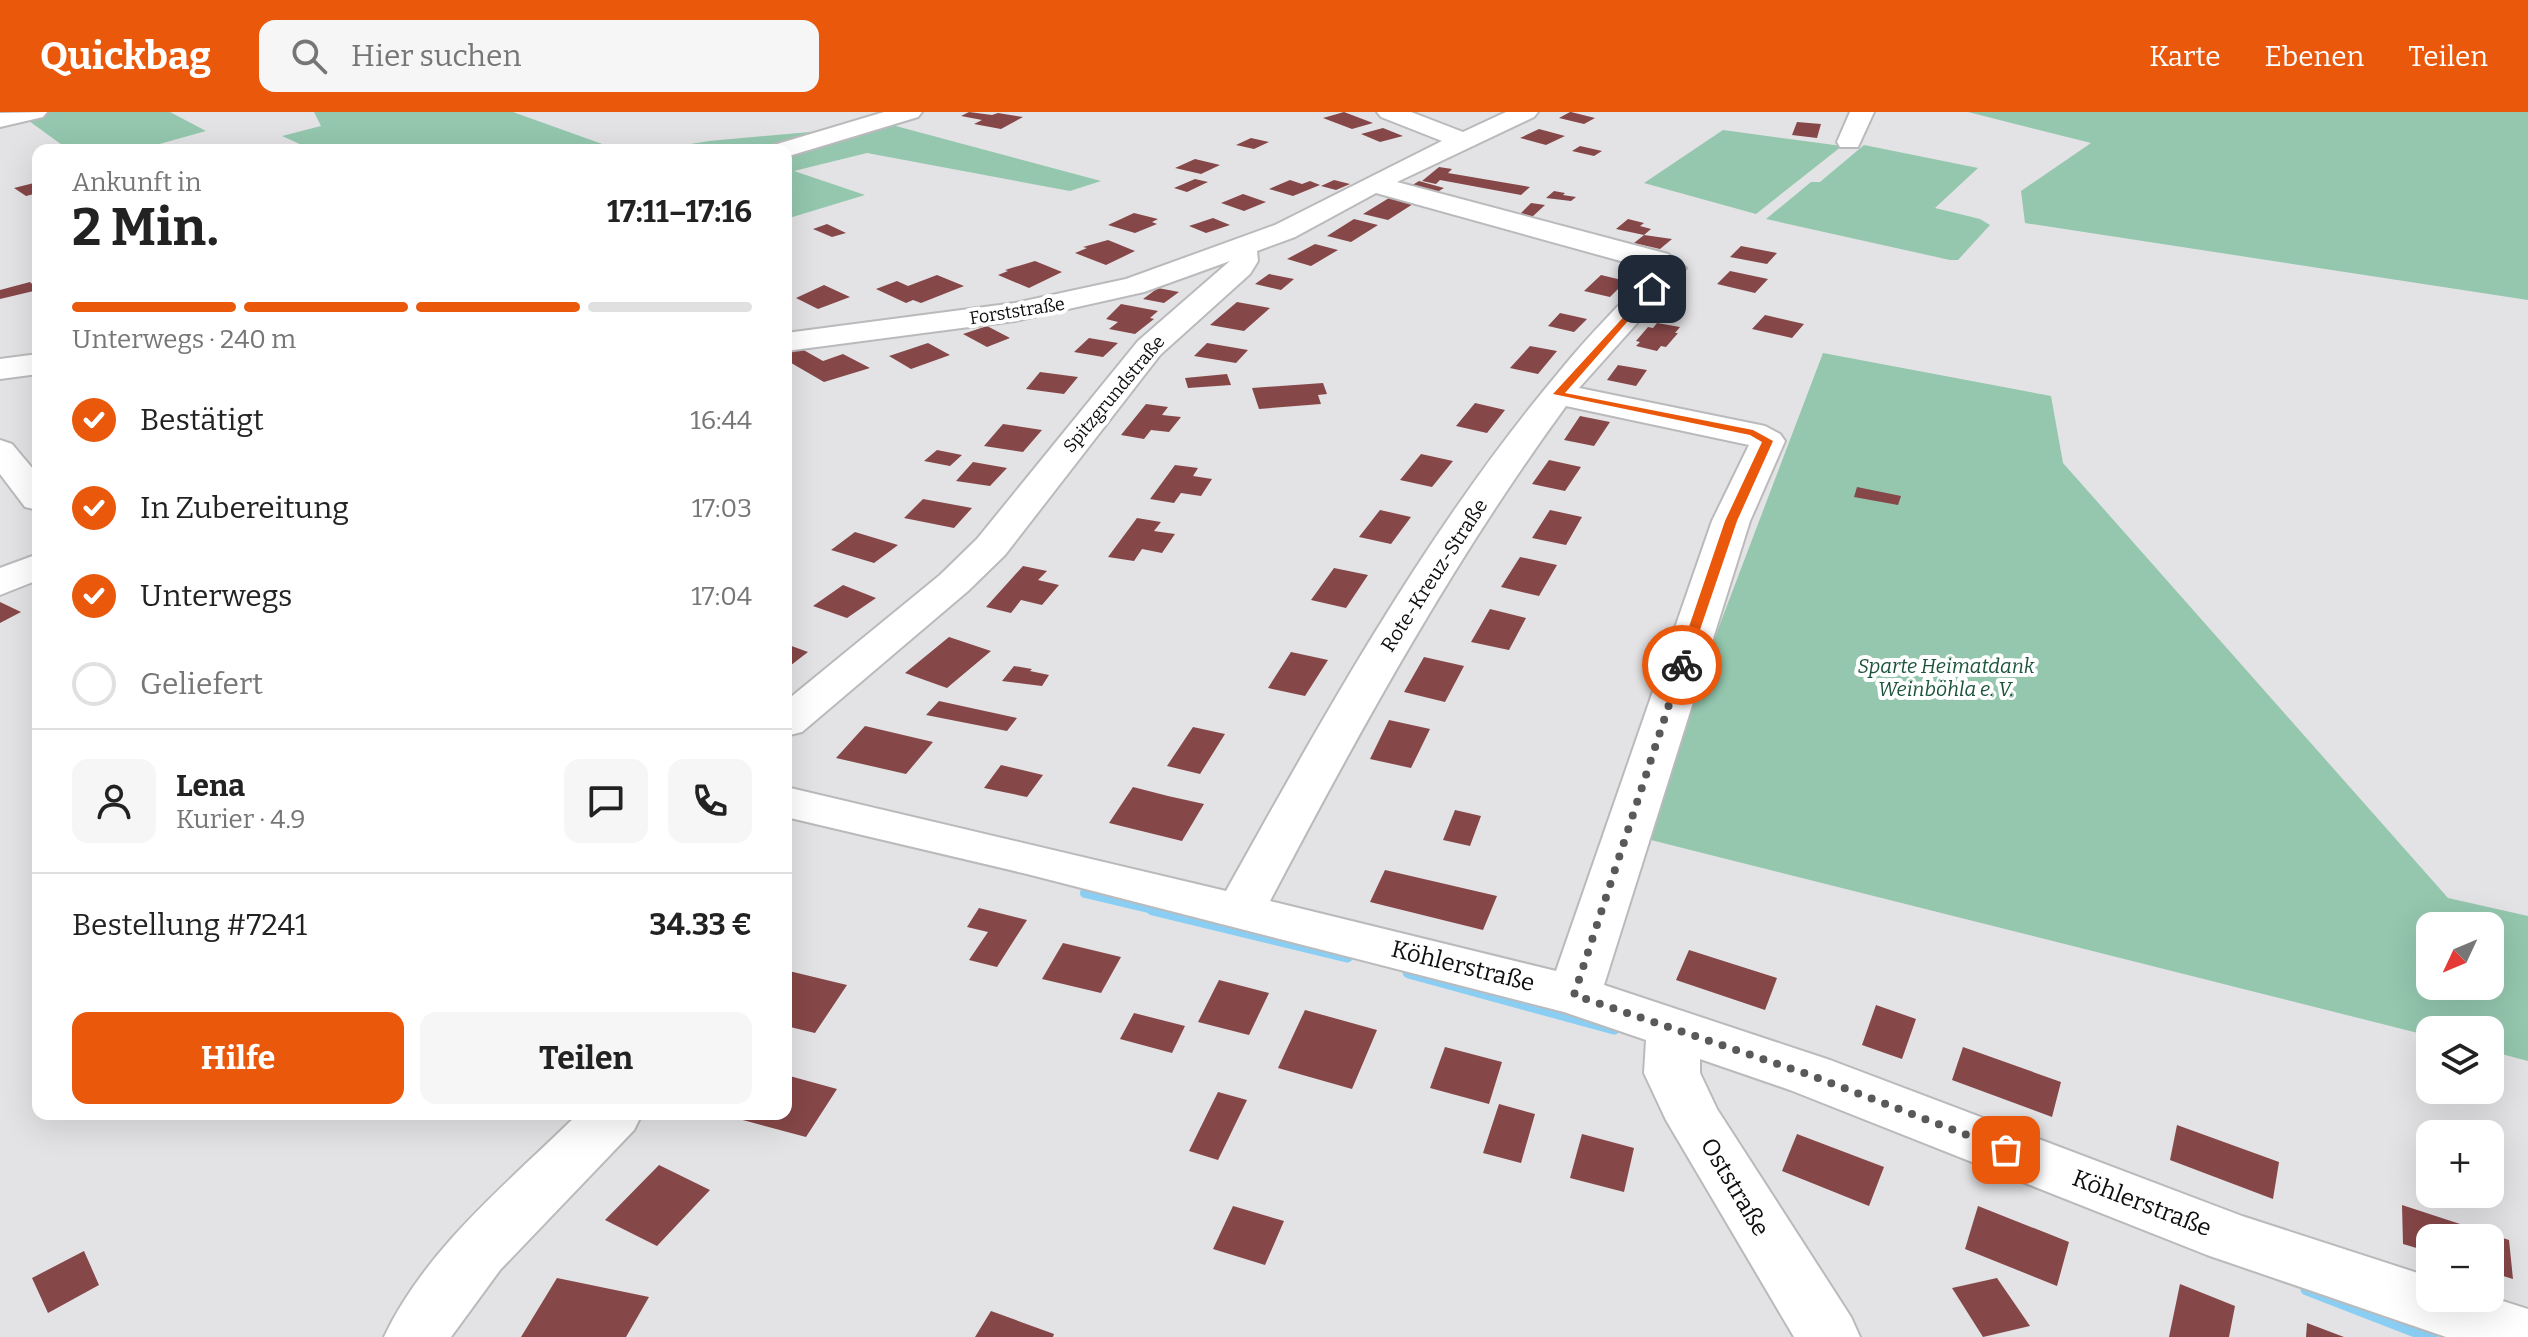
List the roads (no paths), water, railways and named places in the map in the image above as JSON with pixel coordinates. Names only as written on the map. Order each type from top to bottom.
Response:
[{"type":"street","points":[[0,120],[35,112]]},
{"type":"street","points":[[792,147],[910,112]]},
{"type":"street","points":[[1389,112],[1464,141]]},
{"type":"street","points":[[1242,248],[1285,231],[1373,184],[1526,112]]},
{"type":"street","points":[[1849,142],[1862,112]]},
{"type":"street","name":"Rote-Kreuz-Straße","points":[[1240,910],[1367,677],[1473,513],[1558,394],[1671,268],[1658,260],[1373,184]]},
{"type":"street","name":"Forststraße","points":[[792,341],[1063,304],[1134,286],[1242,248]]},
{"type":"street","name":"Spitzgrundstraße","points":[[792,718],[954,583],[991,547],[1149,348],[1240,268],[1244,261],[1242,248]]},
{"type":"street","points":[[0,369],[32,365]]},
{"type":"street","points":[[1558,394],[1753,433],[1768,441],[1731,521],[1574,995]]},
{"type":"street","points":[[0,451],[32,491]]},
{"type":"street","points":[[0,583],[32,569]]},
{"type":"street","name":"Köhlerstraße","points":[[792,803],[1240,910],[1574,995],[1810,1075],[2228,1237],[2528,1337]]},
{"type":"street","name":"Oststraße","points":[[1673,1027],[1672,1073],[1694,1120],[1828,1337]]},
{"type":"street","points":[[416,1337],[445,1292],[478,1252],[608,1120]]},
{"type":"waterway","points":[[1085,893],[1161,911]]},
{"type":"waterway","points":[[1153,909],[1347,956]]},
{"type":"waterway","points":[[1409,972],[1614,1028]]},
{"type":"waterway","points":[[2307,1289],[2431,1337]]},
{"type":"park label","name":"Sparte Heimatdank Weinböhla e. V.","points":[[1946,678]]}]
